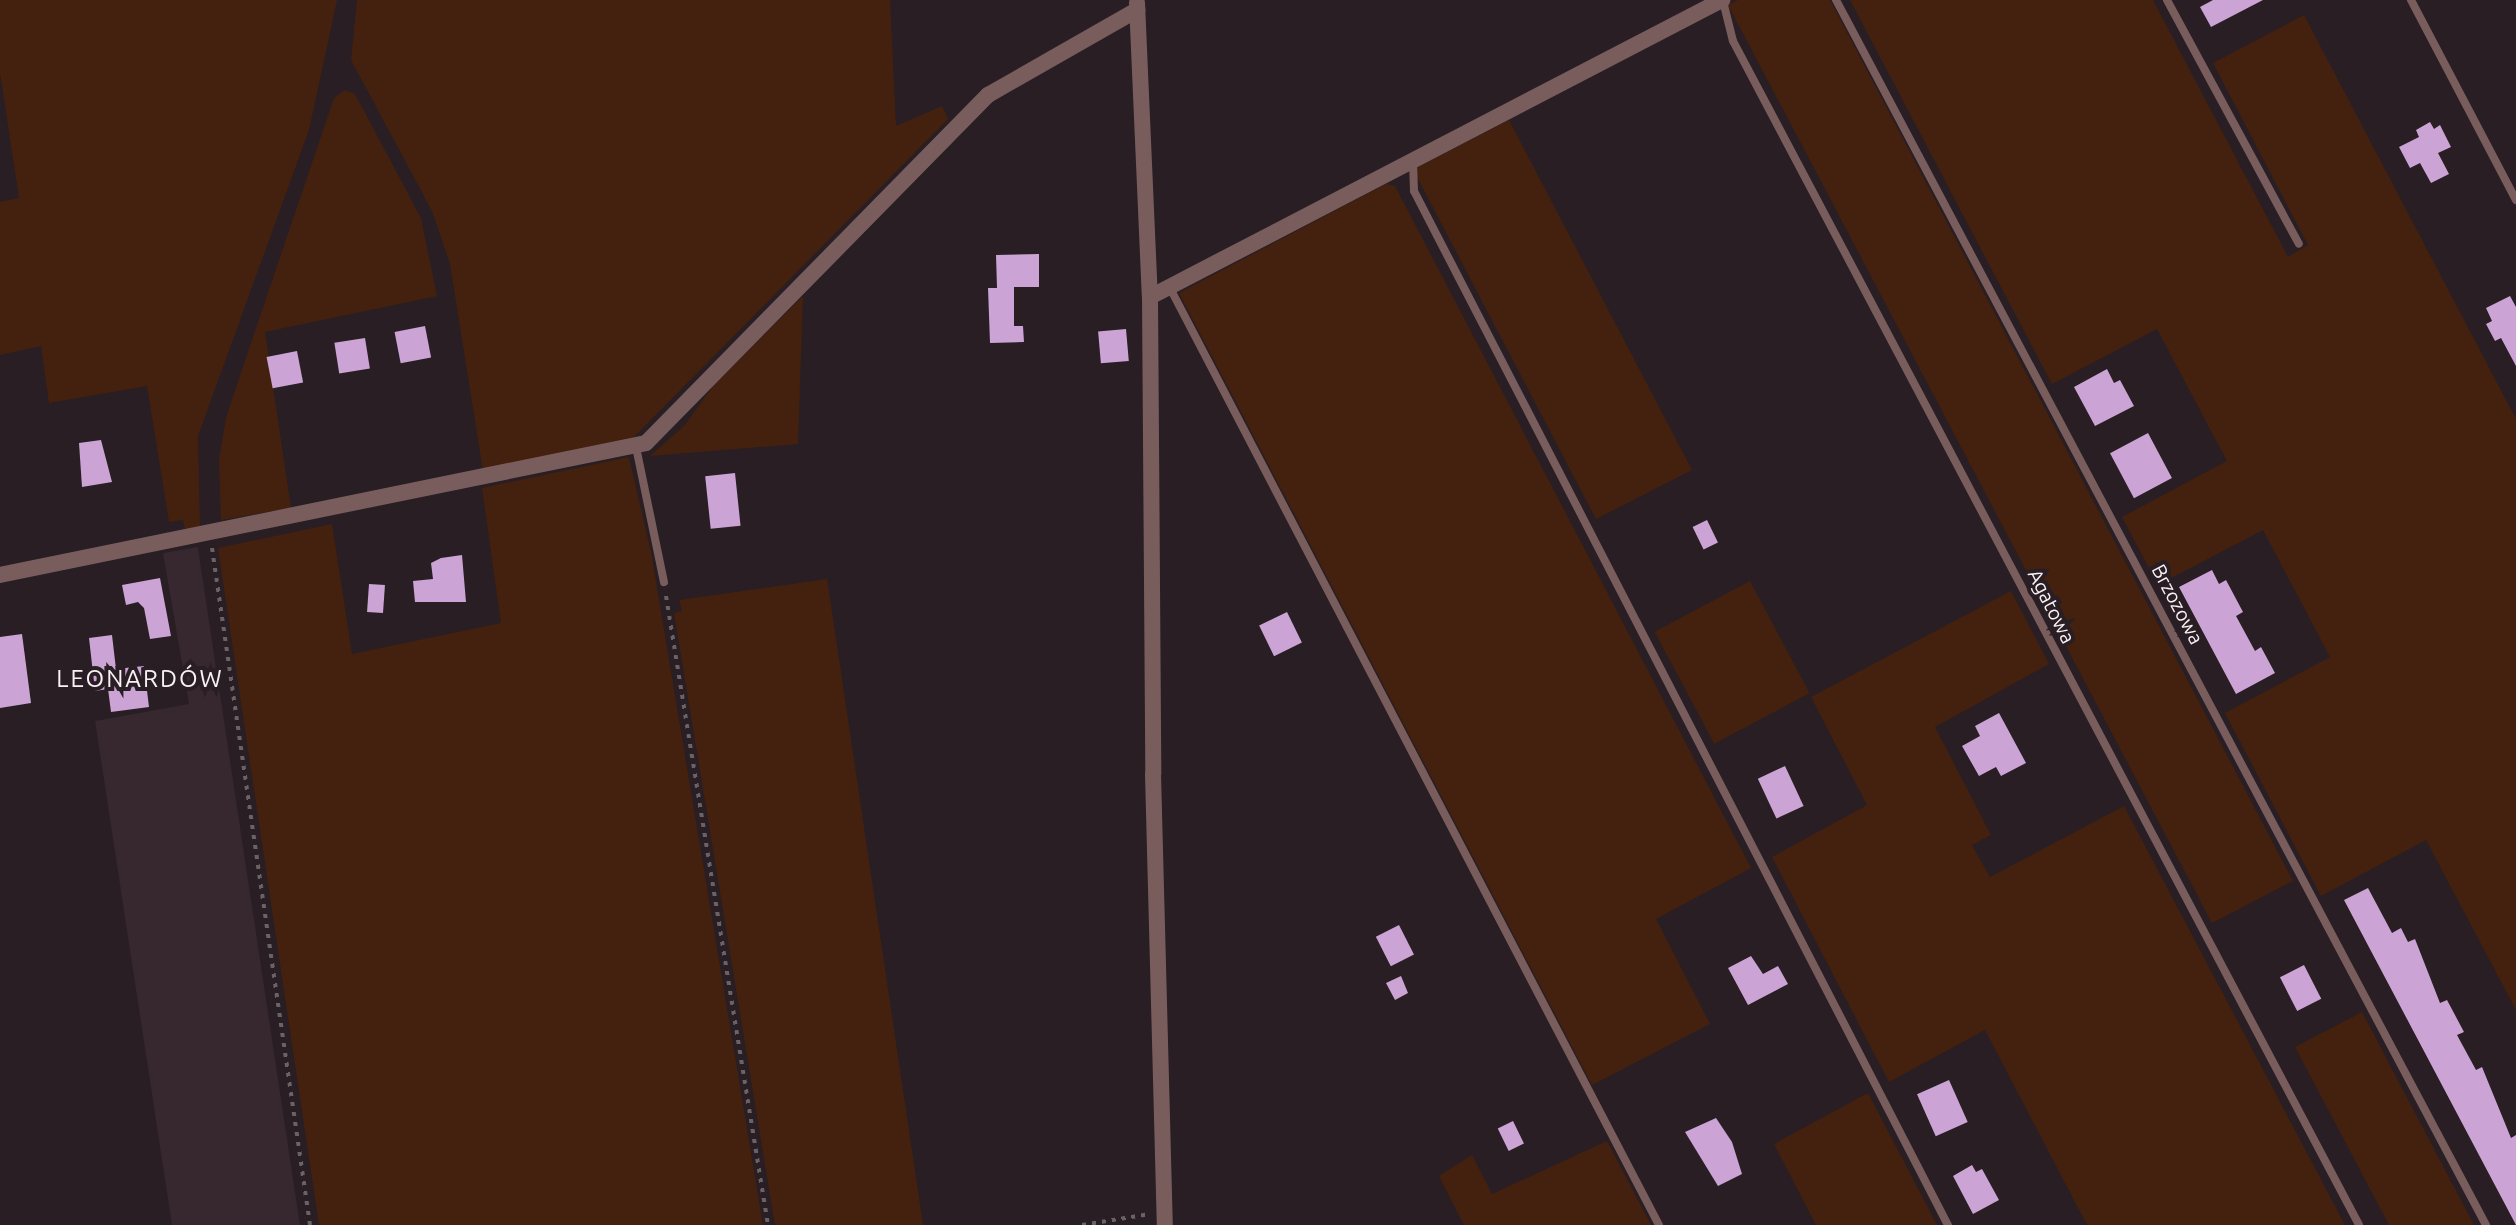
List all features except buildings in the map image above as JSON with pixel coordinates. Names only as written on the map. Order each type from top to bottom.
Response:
[{"type":"street","points":[[1150,297],[1722,0]]},
{"type":"street","points":[[0,575],[636,447],[664,430],[988,95],[1137,5],[1150,297],[1153,774],[1164,1219]]},
{"type":"lane","name":"Agatowa","points":[[1722,0],[1733,41],[2359,1225]]},
{"type":"lane","name":"Brzozowa","points":[[1836,0],[2486,1225]]},
{"type":"lane","points":[[2167,0],[2299,244]]},
{"type":"lane","points":[[2411,0],[2516,200]]},
{"type":"lane","points":[[1413,162],[1414,191],[1948,1225]]},
{"type":"lane","points":[[1170,288],[1659,1225]]},
{"type":"lane","points":[[636,447],[664,582]]},
{"type":"path","points":[[210,534],[310,1225]]},
{"type":"path","points":[[664,582],[768,1225]]},
{"type":"path","points":[[1082,1225],[1164,1219]]},
{"type":"shaded area","points":[[0,0],[337,0],[309,130],[198,436],[200,526],[185,530],[183,520],[169,522],[147,386],[49,403],[41,346],[0,355],[0,202],[19,198],[0,73]]},
{"type":"shaded area","points":[[357,0],[890,0],[896,126],[942,106],[948,119],[634,437],[483,471],[450,264],[432,211],[351,60]]},
{"type":"shaded area","points":[[1738,0],[1830,0],[2293,881],[2212,923],[1728,5]]},
{"type":"shaded area","points":[[1850,0],[2153,0],[2288,257],[2308,245],[2213,63],[2304,15],[2516,419],[2516,1010],[2426,840],[2321,896],[2225,713],[2330,657],[2263,530],[2158,585],[2122,517],[2227,461],[2157,329],[2052,384]]},
{"type":"shaded area","points":[[345,90],[355,94],[421,218],[437,296],[265,332],[291,508],[221,520],[219,460],[226,417],[334,98]]},
{"type":"shaded area","points":[[1509,120],[1692,470],[1596,519],[1416,175],[1418,167]]},
{"type":"shaded area","points":[[1386,184],[1395,186],[1751,868],[1656,919],[1710,1024],[1592,1085],[1179,293]]},
{"type":"shaded area","points":[[803,296],[798,444],[650,456],[684,426],[714,385]]},
{"type":"shaded area","points":[[629,457],[652,557],[763,1225],[319,1225],[218,548],[332,524],[352,654],[501,623],[482,488]]},
{"type":"shaded area","points":[[198,547],[300,1225],[172,1225],[95,721],[189,704],[163,553]]},
{"type":"shaded area","points":[[827,579],[923,1225],[775,1225],[674,613],[682,611],[679,600]]},
{"type":"shaded area","points":[[1750,581],[1810,693],[1714,744],[1655,632]]},
{"type":"shaded area","points":[[2011,591],[2049,664],[1935,727],[1991,835],[1972,845],[1990,877],[2124,806],[2345,1225],[2087,1225],[1985,1030],[1889,1082],[1772,857],[1867,805],[1811,697]]},
{"type":"shaded area","points":[[2362,1012],[2474,1225],[2389,1225],[2295,1047]]},
{"type":"shaded area","points":[[1868,1093],[1937,1225],[1816,1225],[1774,1144]]},
{"type":"shaded area","points":[[1607,1141],[1651,1225],[1464,1225],[1439,1176],[1472,1155],[1492,1194]]},
{"type":"district","name":"LEONARDÓW","points":[[140,679]]}]
